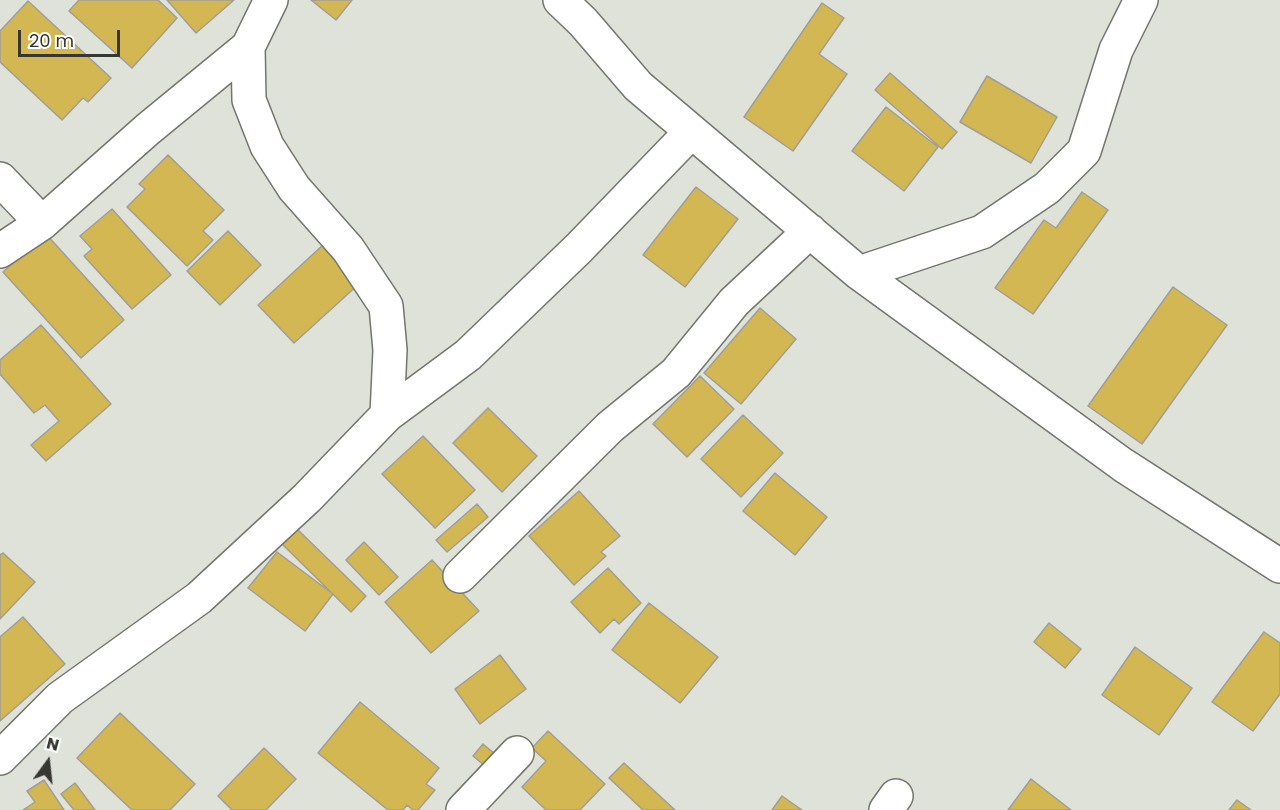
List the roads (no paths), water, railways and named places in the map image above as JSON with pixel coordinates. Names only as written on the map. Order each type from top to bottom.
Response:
[{"type":"street","points":[[0,251],[42,223],[148,129],[248,46],[272,0]]},
{"type":"street","points":[[560,0],[583,22],[638,86],[859,273],[1123,465],[1280,566]]},
{"type":"street","points":[[859,273],[982,232],[1047,188],[1084,151],[1116,50],[1142,0]]},
{"type":"street","points":[[248,46],[249,100],[267,146],[294,188],[348,249],[386,306],[390,350],[387,415]]},
{"type":"street","points":[[0,759],[60,698],[199,598],[308,498],[387,415],[468,355],[579,248],[691,132]]},
{"type":"street","points":[[0,179],[42,223]]},
{"type":"street","points":[[460,576],[610,427],[676,373],[734,302],[810,231]]},
{"type":"street","points":[[463,810],[517,753]]}]
